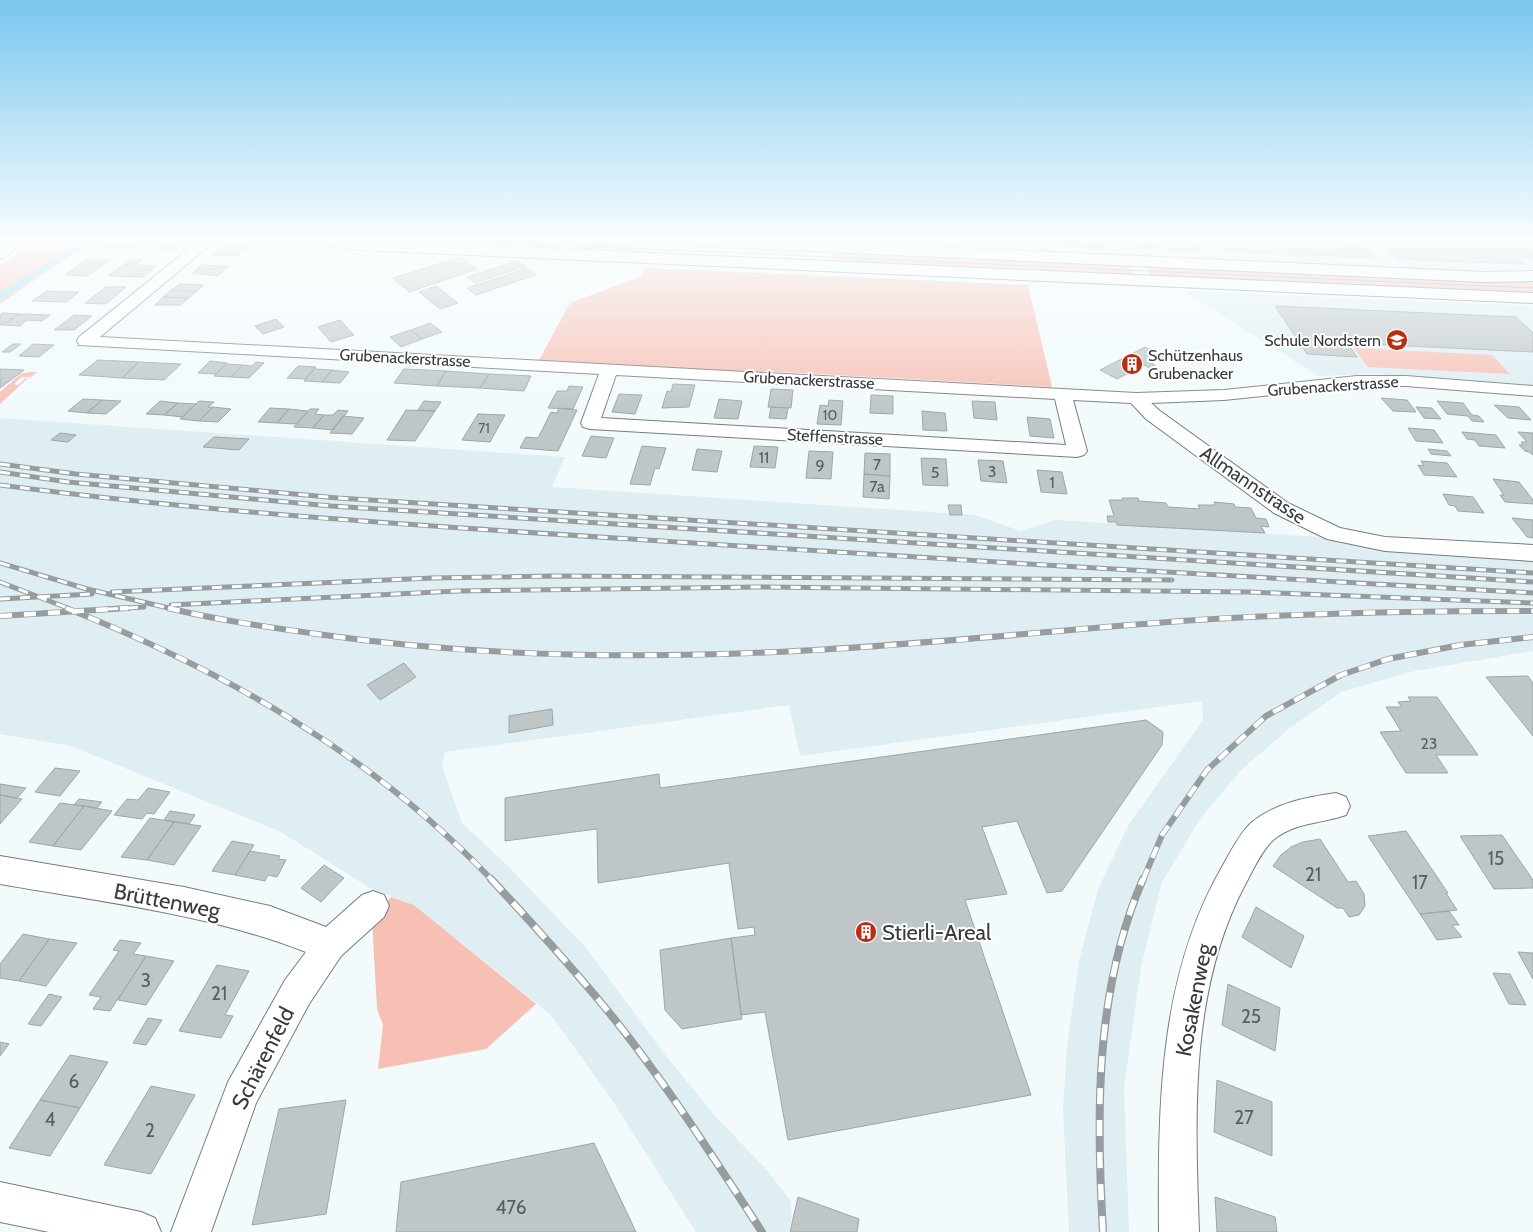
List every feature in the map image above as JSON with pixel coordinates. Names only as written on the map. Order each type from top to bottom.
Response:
[{"type":"street","name":"Grubenackerstrasse","points":[[138,297],[85,341],[1136,398],[1224,395],[1357,381],[1406,381],[1530,394]]},
{"type":"street","name":"Steffenstrasse","points":[[610,369],[590,423],[1077,452],[1062,393]]},
{"type":"street","name":"Allmannstrasse","points":[[1136,398],[1153,415],[1281,508],[1328,531],[1385,544],[1533,553]]},
{"type":"street","name":"Kosakenweg","points":[[1179,1232],[1177,1145],[1183,1039],[1200,948],[1228,882],[1261,833],[1294,813],[1336,806]]},
{"type":"street","name":"Brüttenweg","points":[[0,870],[184,902],[261,920],[330,945]]},
{"type":"street","name":"Schärenfeld","points":[[191,1232],[241,1095],[297,992],[330,945],[373,906]]},
{"type":"street","points":[[0,1202],[141,1232]]},
{"type":"shaded area","points":[[0,297],[10,297],[0,304]]},
{"type":"shaded area","points":[[585,297],[1031,297],[1052,387],[763,371],[761,374],[538,362],[570,303]]},
{"type":"shaded area","name":"Schule Nordstern","points":[[1194,297],[1335,297],[1533,306],[1533,386],[1375,374],[1318,376]]},
{"type":"shaded area","points":[[1354,348],[1492,355],[1510,374],[1368,367]]},
{"type":"shaded area","points":[[37,372],[31,377],[22,377],[14,384],[18,385],[28,378],[0,404],[0,392],[20,374]]},
{"type":"shaded area","points":[[0,418],[565,457],[552,487],[975,515],[1021,531],[1055,520],[1091,522],[1319,537],[1383,551],[1533,561],[1533,651],[1414,671],[1341,692],[1290,728],[1242,769],[1200,819],[1162,882],[1141,967],[1124,1088],[1129,1232],[1069,1232],[1063,1110],[1067,1046],[1079,961],[1098,889],[1129,824],[1203,720],[1202,701],[800,756],[789,705],[445,752],[442,766],[462,823],[506,864],[587,949],[666,1056],[716,1117],[766,1169],[790,1200],[792,1218],[788,1232],[696,1232],[614,1103],[551,1015],[414,905],[370,888],[281,832],[71,746],[0,734]]},
{"type":"shaded area","points":[[391,897],[414,905],[536,1004],[486,1049],[378,1069],[383,1025],[377,1009],[372,918]]},
{"type":"building","points":[[37,297],[72,297],[66,302],[32,301]]},
{"type":"building","points":[[92,297],[114,297],[106,304],[85,303]]},
{"type":"building","points":[[163,297],[189,298],[180,305],[155,305]]},
{"type":"building","points":[[426,297],[451,297],[458,303],[440,309]]},
{"type":"building","name":"Schule Nordstern","points":[[1275,306],[1516,317],[1533,333],[1533,352],[1347,343],[1357,357],[1307,354]]},
{"type":"building","points":[[2,313],[19,314],[3,325],[0,325],[0,315]]},
{"type":"building","points":[[19,314],[50,315],[42,321],[27,320],[20,326],[3,325]]},
{"type":"building","points":[[74,315],[92,316],[74,330],[54,330]]},
{"type":"building","points":[[276,319],[284,327],[263,334],[255,326]]},
{"type":"building","points":[[340,320],[354,335],[331,342],[318,327]]},
{"type":"building","points":[[430,323],[442,332],[422,339],[411,330]]},
{"type":"building","points":[[411,330],[422,339],[401,347],[390,337]]},
{"type":"building","points":[[13,344],[21,344],[10,352],[2,352]]},
{"type":"building","points":[[33,344],[54,345],[39,357],[19,356]]},
{"type":"building","name":"Schützenhaus Grubenacker","points":[[1145,347],[1162,355],[1149,362],[1155,365],[1149,368],[1144,365],[1117,379],[1100,370]]},
{"type":"building","points":[[1166,353],[1172,356],[1162,361],[1157,359]]},
{"type":"building","points":[[98,360],[139,362],[122,378],[79,375]]},
{"type":"building","points":[[210,361],[227,363],[216,374],[198,373]]},
{"type":"building","points":[[139,362],[181,364],[164,380],[122,378]]},
{"type":"building","points":[[256,362],[264,363],[249,378],[231,377],[243,365],[252,366]]},
{"type":"building","points":[[226,364],[243,365],[231,377],[214,376]]},
{"type":"building","points":[[298,366],[316,367],[305,379],[287,378]]},
{"type":"building","points":[[0,369],[24,370],[0,388]]},
{"type":"building","points":[[314,369],[332,370],[322,382],[304,381]]},
{"type":"building","points":[[404,369],[446,371],[437,386],[394,383]]},
{"type":"building","points":[[332,370],[349,372],[340,383],[322,382]]},
{"type":"building","points":[[446,371],[489,374],[480,388],[437,386]]},
{"type":"building","points":[[489,374],[531,376],[524,391],[480,388]]},
{"type":"building","points":[[673,384],[695,385],[689,407],[662,408],[667,391],[671,392]]},
{"type":"building","points":[[569,386],[583,387],[573,409],[548,408],[557,391],[567,391]]},
{"type":"building","points":[[771,389],[793,390],[791,408],[768,407]]},
{"type":"building","points":[[619,394],[642,395],[635,414],[612,412]]},
{"type":"building","points":[[871,395],[893,396],[893,414],[870,413]]},
{"type":"building","points":[[1381,398],[1407,400],[1416,412],[1393,411]]},
{"type":"building","points":[[83,399],[102,400],[87,413],[68,411]]},
{"type":"building","points":[[719,399],[742,401],[738,419],[714,418]]},
{"type":"building","points":[[102,400],[121,401],[106,414],[87,413]]},
{"type":"building","points":[[829,400],[843,401],[841,425],[817,424],[820,405],[828,406]]},
{"type":"building","points":[[160,401],[178,403],[164,415],[146,414]]},
{"type":"building","points":[[199,401],[214,402],[208,407],[213,407],[199,421],[180,419]]},
{"type":"building","points":[[424,401],[441,402],[435,411],[418,410]]},
{"type":"building","points":[[972,401],[995,402],[997,420],[974,418]]},
{"type":"building","points":[[1437,401],[1463,403],[1472,415],[1479,416],[1484,422],[1472,421],[1468,416],[1447,414]]},
{"type":"building","points":[[178,403],[196,404],[183,417],[164,415]]},
{"type":"building","points":[[1494,405],[1519,407],[1531,420],[1508,418]]},
{"type":"building","points":[[213,407],[231,409],[218,422],[199,421]]},
{"type":"building","points":[[771,407],[788,408],[786,419],[769,418]]},
{"type":"building","points":[[1416,407],[1432,408],[1441,419],[1424,418]]},
{"type":"building","points":[[270,408],[289,409],[277,423],[258,422]]},
{"type":"building","points":[[559,408],[577,410],[558,451],[520,448],[526,437],[538,438],[551,412],[557,413]]},
{"type":"building","points":[[289,409],[308,411],[296,424],[277,423]]},
{"type":"building","points":[[310,409],[319,409],[315,414],[324,415],[313,428],[294,427]]},
{"type":"building","points":[[338,410],[348,411],[333,430],[313,428],[324,415],[333,415]]},
{"type":"building","points":[[406,410],[435,411],[415,441],[387,440]]},
{"type":"building","points":[[922,411],[945,413],[947,431],[923,430]]},
{"type":"building","points":[[478,414],[505,415],[490,442],[462,440]]},
{"type":"building","points":[[343,416],[364,418],[352,434],[330,433]]},
{"type":"building","points":[[1027,417],[1050,419],[1054,438],[1030,436]]},
{"type":"building","points":[[1408,428],[1434,430],[1443,443],[1416,441]]},
{"type":"building","points":[[1462,432],[1496,435],[1505,448],[1479,446],[1475,440],[1467,439]]},
{"type":"building","points":[[1518,432],[1533,433],[1533,455],[1519,445],[1523,445],[1521,442],[1527,442]]},
{"type":"building","points":[[60,433],[76,435],[68,442],[51,440]]},
{"type":"building","points":[[591,436],[614,438],[606,458],[582,456]]},
{"type":"building","points":[[214,437],[249,439],[239,450],[203,447]]},
{"type":"building","points":[[642,446],[666,448],[659,469],[655,468],[650,485],[630,484]]},
{"type":"building","points":[[754,446],[778,447],[775,468],[750,467]]},
{"type":"building","points":[[697,449],[722,451],[717,472],[692,470]]},
{"type":"building","points":[[1428,449],[1447,451],[1451,456],[1431,454]]},
{"type":"building","points":[[809,451],[833,452],[831,479],[806,478]]},
{"type":"building","points":[[865,453],[890,454],[890,476],[864,474]]},
{"type":"building","points":[[921,458],[946,459],[948,486],[923,485]]},
{"type":"building","points":[[978,460],[1003,461],[1007,483],[981,481]]},
{"type":"building","points":[[1421,461],[1447,463],[1457,477],[1424,475],[1418,465],[1424,466]]},
{"type":"building","points":[[1037,470],[1062,472],[1067,494],[1041,492]]},
{"type":"building","points":[[864,474],[890,476],[889,499],[863,497]]},
{"type":"building","points":[[1493,479],[1519,482],[1533,500],[1533,504],[1505,502],[1500,495],[1504,495]]},
{"type":"building","points":[[1443,494],[1473,497],[1484,513],[1458,511],[1455,506],[1449,505]]},
{"type":"building","points":[[1122,498],[1138,498],[1139,501],[1166,503],[1168,507],[1200,509],[1198,505],[1215,505],[1214,502],[1234,504],[1235,507],[1251,508],[1256,518],[1266,519],[1269,527],[1261,526],[1265,533],[1117,525],[1116,522],[1108,522],[1107,516],[1114,516],[1109,500],[1123,500]]},
{"type":"building","points":[[948,505],[961,505],[962,515],[950,515]]},
{"type":"building","points":[[1512,518],[1533,520],[1533,538],[1527,537]]},
{"type":"building","points":[[404,663],[416,677],[380,700],[367,685]]},
{"type":"building","points":[[1528,676],[1533,683],[1533,736],[1486,677]]},
{"type":"building","points":[[1408,697],[1437,697],[1478,755],[1436,755],[1448,773],[1406,773],[1380,732],[1401,731],[1386,707],[1402,707],[1398,702],[1411,701]]},
{"type":"building","points":[[552,709],[553,725],[509,733],[509,716]]},
{"type":"building","name":"Stierli-Areal","points":[[1146,720],[1163,732],[1162,745],[1062,891],[1047,893],[1017,821],[982,827],[1007,894],[965,900],[1031,1095],[788,1140],[765,1012],[741,1015],[731,938],[755,935],[754,927],[738,929],[729,863],[598,883],[597,829],[505,841],[505,798],[659,774],[660,788]]},
{"type":"building","points":[[55,768],[80,771],[60,796],[35,792]]},
{"type":"building","points":[[0,784],[26,788],[17,798],[0,795]]},
{"type":"building","points":[[148,788],[170,792],[154,814],[147,813],[142,819],[114,815],[127,799],[138,800]]},
{"type":"building","points":[[0,795],[22,799],[0,824]]},
{"type":"building","points":[[79,799],[102,802],[97,808],[74,805]]},
{"type":"building","points":[[60,803],[84,806],[53,846],[29,842]]},
{"type":"building","points":[[84,806],[112,811],[81,850],[53,846]]},
{"type":"building","points":[[170,811],[195,815],[189,824],[164,820]]},
{"type":"building","points":[[150,818],[174,822],[147,860],[121,857]]},
{"type":"building","points":[[174,822],[201,826],[174,865],[147,860]]},
{"type":"building","points":[[1406,831],[1448,893],[1446,893],[1457,910],[1420,914],[1368,836]]},
{"type":"building","points":[[1502,835],[1533,880],[1533,888],[1494,889],[1460,836]]},
{"type":"building","points":[[1320,839],[1348,882],[1356,881],[1364,894],[1365,906],[1359,915],[1349,917],[1343,908],[1337,908],[1273,866],[1281,855],[1291,847],[1303,842]]},
{"type":"building","points":[[232,841],[254,845],[235,875],[212,871]]},
{"type":"building","points":[[250,851],[280,856],[278,859],[286,860],[277,877],[268,875],[265,881],[235,875]]},
{"type":"building","points":[[324,865],[344,878],[321,902],[301,888]]},
{"type":"building","points":[[1256,907],[1304,936],[1291,968],[1242,937]]},
{"type":"building","points":[[1449,911],[1459,925],[1452,925],[1462,937],[1437,940],[1420,914]]},
{"type":"building","points":[[23,934],[49,939],[19,981],[0,978],[0,964]]},
{"type":"building","points":[[731,938],[742,1019],[682,1029],[665,1010],[660,950]]},
{"type":"building","points":[[49,939],[77,943],[46,986],[19,981]]},
{"type":"building","points":[[120,940],[141,943],[133,954],[146,956],[110,1011],[93,1009],[101,997],[89,995],[119,951],[113,950]]},
{"type":"building","points":[[1518,952],[1533,953],[1533,979]]},
{"type":"building","points":[[146,956],[174,961],[146,1005],[118,1000]]},
{"type":"building","points":[[217,965],[249,971],[225,1015],[233,1016],[221,1038],[179,1031]]},
{"type":"building","points":[[1493,973],[1510,974],[1526,1005],[1509,1004]]},
{"type":"building","points":[[1228,984],[1280,1008],[1275,1051],[1222,1025]]},
{"type":"building","points":[[49,994],[62,997],[41,1026],[28,1024]]},
{"type":"building","points":[[148,1018],[162,1020],[146,1045],[133,1043]]},
{"type":"building","points":[[0,1042],[9,1044],[0,1056]]},
{"type":"building","points":[[70,1055],[108,1062],[80,1108],[40,1100]]},
{"type":"building","points":[[1217,1080],[1272,1102],[1272,1156],[1214,1132]]},
{"type":"building","points":[[151,1086],[195,1095],[151,1174],[104,1165]]},
{"type":"building","points":[[40,1100],[80,1108],[50,1156],[9,1148]]},
{"type":"building","points":[[346,1100],[326,1214],[252,1225],[279,1109]]},
{"type":"building","points":[[594,1143],[636,1232],[396,1232],[401,1182]]},
{"type":"building","points":[[798,1197],[859,1219],[857,1232],[790,1232]]},
{"type":"building","points":[[1215,1197],[1275,1217],[1277,1232],[1217,1232]]},
{"type":"railway","points":[[0,464],[76,474],[338,498],[1533,573]]},
{"type":"railway","points":[[0,472],[68,482],[331,506],[1533,582]]},
{"type":"railway","points":[[0,485],[165,504],[413,525],[989,562],[1533,593]]},
{"type":"railway","points":[[0,563],[87,589],[173,609]]},
{"type":"railway","points":[[112,592],[432,578],[555,576],[1172,580]]},
{"type":"railway","points":[[0,582],[39,597]]},
{"type":"railway","points":[[171,605],[458,591],[759,587],[1249,592],[1533,603]]},
{"type":"railway","points":[[39,597],[92,594]]},
{"type":"railway","points":[[0,599],[39,597]]},
{"type":"railway","points":[[39,597],[70,609]]},
{"type":"railway","points":[[108,609],[144,607]]},
{"type":"railway","points":[[66,608],[74,611]]},
{"type":"railway","points":[[74,611],[128,608]]},
{"type":"railway","points":[[168,608],[242,623],[374,641],[489,651],[604,655],[777,652],[924,643],[1259,616],[1533,611]]},
{"type":"railway","points":[[0,616],[74,611]]},
{"type":"railway","points":[[74,611],[183,659],[294,721],[347,756],[398,794],[446,835],[491,879]]},
{"type":"railway","points":[[1143,880],[1162,835],[1207,770],[1266,716],[1341,675],[1388,659],[1460,645],[1533,637]]},
{"type":"railway","points":[[491,879],[565,960],[628,1037],[688,1119],[762,1232]]},
{"type":"railway","points":[[1103,1232],[1100,1142],[1102,1052],[1107,1008],[1116,964],[1127,921],[1143,879]]},
{"type":"place","name":"Schule Nordstern","points":[[1397,340]]},
{"type":"place","name":"Schützenhaus Grubenacker","points":[[1132,364]]},
{"type":"place","name":"Stierli-Areal","points":[[866,932]]}]
